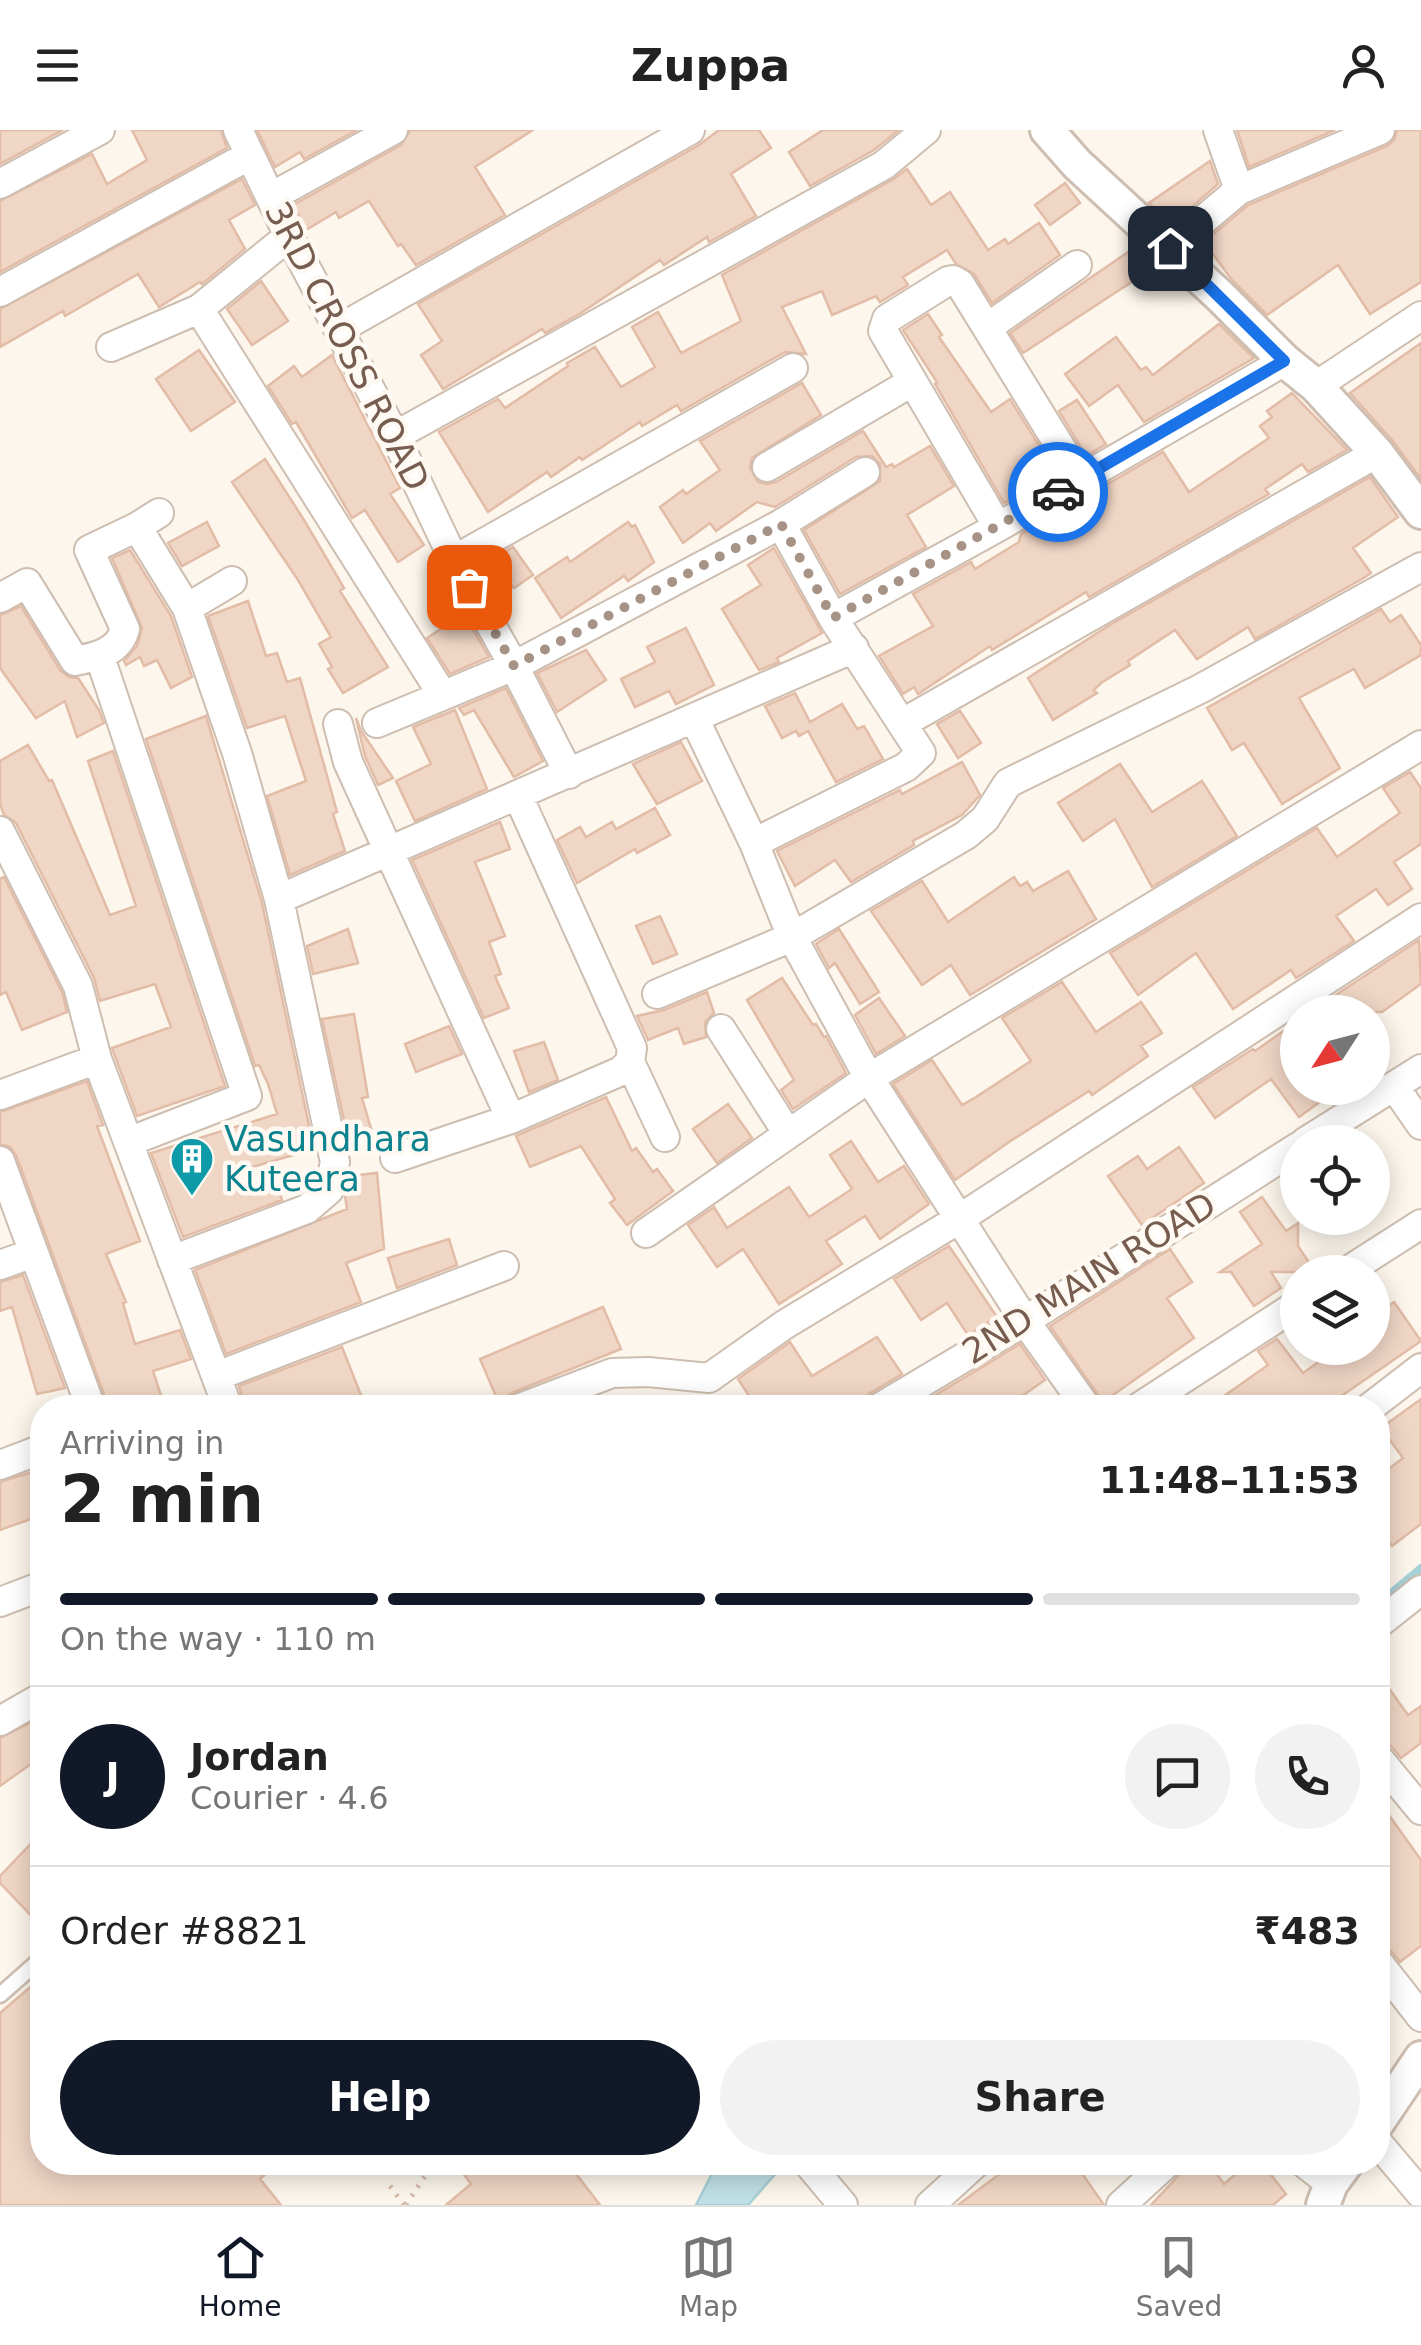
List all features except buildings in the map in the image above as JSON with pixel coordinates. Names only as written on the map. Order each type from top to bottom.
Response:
[{"type":"street","points":[[0,184],[100,130]]},
{"type":"street","points":[[272,196],[393,130]]},
{"type":"street","points":[[339,330],[690,130]]},
{"type":"street","points":[[395,436],[884,165],[926,130]]},
{"type":"street","points":[[1047,130],[1077,164],[1170,248],[1284,361],[1316,386],[1378,452],[1420,509]]},
{"type":"street","points":[[1218,130],[1239,190]]},
{"type":"street","points":[[1170,248],[1239,190],[1380,130]]},
{"type":"street","points":[[0,292],[244,143]]},
{"type":"street","name":"3RD CROSS ROAD","points":[[244,143],[395,436],[454,560],[569,774]]},
{"type":"street","points":[[112,348],[199,309],[289,236]]},
{"type":"street","points":[[988,327],[1077,265]]},
{"type":"street","points":[[998,527],[885,338],[882,327],[887,319],[953,280],[960,284],[1080,478]]},
{"type":"street","points":[[199,309],[442,694]]},
{"type":"street","points":[[1316,386],[1421,316]]},
{"type":"street","points":[[833,618],[1284,361]]},
{"type":"street","points":[[454,560],[793,368]]},
{"type":"street","points":[[767,467],[912,382]]},
{"type":"street","points":[[903,723],[1378,452]]},
{"type":"street","points":[[377,723],[514,666],[781,524],[865,472]]},
{"type":"street","points":[[0,598],[27,583],[75,661],[100,657],[122,641],[125,630],[89,550],[148,520],[187,608],[236,753],[279,899],[335,1162],[328,1190],[307,1209],[172,1260]]},
{"type":"street","points":[[754,844],[918,760],[921,753],[833,618],[781,524]]},
{"type":"street","points":[[657,994],[792,937],[966,835],[985,820],[1008,783],[1200,688],[1421,567]]},
{"type":"street","points":[[187,608],[232,581]]},
{"type":"street","points":[[279,899],[854,648]]},
{"type":"street","points":[[100,657],[247,1096],[128,1142]]},
{"type":"street","points":[[695,720],[754,844],[792,937],[870,1078],[1025,1321],[1078,1395]]},
{"type":"street","points":[[338,724],[348,762],[511,1119]]},
{"type":"street","points":[[646,1233],[870,1078],[1421,745]]},
{"type":"street","points":[[518,796],[632,1048],[630,1062],[665,1137]]},
{"type":"street","points":[[0,831],[78,986],[97,1059],[224,1395]]},
{"type":"street","points":[[554,1395],[612,1373],[709,1378],[784,1324],[959,1219],[1421,918]]},
{"type":"street","points":[[722,1029],[788,1134]]},
{"type":"street","points":[[0,1095],[97,1059]]},
{"type":"street","points":[[395,1158],[511,1119],[621,1071],[630,1062]]},
{"type":"street","points":[[1332,1125],[1421,1069]]},
{"type":"street","points":[[1394,1086],[1421,1125]]},
{"type":"street","name":"2ND MAIN ROAD","points":[[901,1395],[1280,1158]]},
{"type":"street","points":[[0,1160],[86,1395]]},
{"type":"street","points":[[1373,1255],[1421,1224]]},
{"type":"street","points":[[0,1265],[33,1253]]},
{"type":"street","points":[[217,1376],[504,1266]]},
{"type":"street","points":[[1158,1395],[1280,1316]]},
{"type":"street","points":[[1390,1395],[1418,1377]]},
{"type":"street","points":[[0,1465],[30,1454]]},
{"type":"street","points":[[0,1602],[30,1591]]},
{"type":"street","points":[[1390,1617],[1417,1600]]},
{"type":"street","points":[[0,1720],[30,1704]]},
{"type":"street","points":[[1390,1773],[1421,1810]]},
{"type":"street","points":[[1390,1977],[1421,2017]]},
{"type":"street","points":[[1390,2104],[1421,2058]]},
{"type":"street","points":[[1390,2158],[1421,2194]]},
{"type":"street","points":[[818,2175],[843,2205]]},
{"type":"street","points":[[930,2205],[962,2175]]},
{"type":"street","points":[[1120,2205],[1153,2175]]},
{"type":"lane","points":[[0,1994],[30,1968]]},
{"type":"path","points":[[390,2186],[405,2205],[424,2175]]},
{"type":"water","points":[[711,2175],[774,2175],[748,2205],[696,2205]]},
{"type":"waterway","points":[[1390,1594],[1421,1568]]},
{"type":"way so far","points":[[469,587],[514,666],[781,524],[833,618],[1058,492]]},
{"type":"place","name":"Vasundhara Kuteera","points":[[192,1197]]},
{"type":"route","points":[[1058,492],[1284,361],[1170,248]]}]
